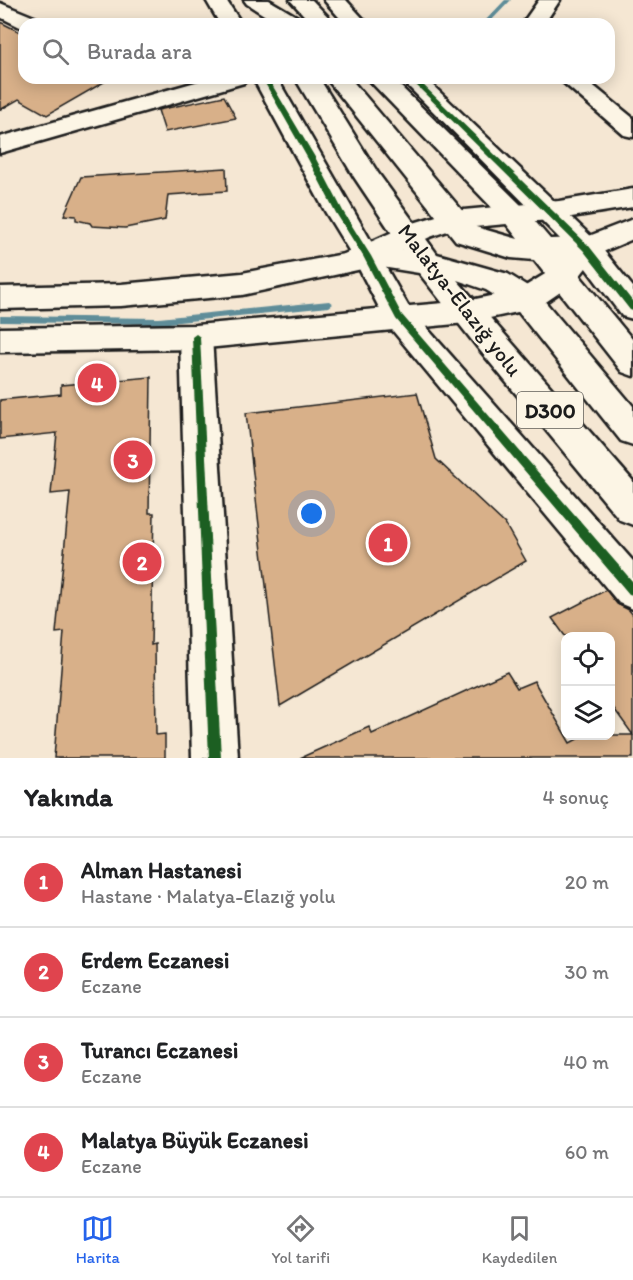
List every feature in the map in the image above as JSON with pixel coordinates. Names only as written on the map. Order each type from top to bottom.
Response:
[{"type":"main road","points":[[216,0],[227,18]]},
{"type":"main road","points":[[253,0],[266,18]]},
{"type":"main road","points":[[253,0],[283,18]]},
{"type":"main road","points":[[300,0],[318,18]]},
{"type":"main road","points":[[333,0],[351,18]]},
{"type":"main road","points":[[537,18],[550,0]]},
{"type":"main road","points":[[0,9],[19,18]]},
{"type":"main road","points":[[154,84],[174,94]]},
{"type":"main road","points":[[3,141],[59,130],[213,84]]},
{"type":"main road","points":[[268,84],[340,213],[367,256],[399,317],[633,590]]},
{"type":"main road","name":"Malatya-Elazığ yolu","points":[[310,84],[346,145],[406,235],[474,321],[633,508]]},
{"type":"main road","points":[[343,84],[466,234],[511,248],[544,250],[586,248],[633,228]]},
{"type":"main road","points":[[384,84],[502,202],[565,275],[633,363]]},
{"type":"main road","points":[[418,84],[586,248],[633,308]]},
{"type":"main road","points":[[577,84],[633,130]]},
{"type":"main road","points":[[0,298],[60,298],[183,291],[284,277],[367,256],[448,214],[502,202],[546,211],[633,198]]},
{"type":"main road","points":[[0,340],[196,337],[299,329],[399,317],[474,321],[530,306],[543,291],[565,275],[586,248]]},
{"type":"main road","points":[[367,256],[448,266],[497,282],[530,306],[633,431]]},
{"type":"main road","points":[[196,337],[214,758]]},
{"type":"building","points":[[0,22],[18,31],[18,84],[101,84],[47,115],[19,99],[0,110]]},
{"type":"building","points":[[224,96],[236,118],[165,132],[158,110]]},
{"type":"building","points":[[226,168],[227,191],[168,195],[165,220],[125,228],[92,226],[90,223],[76,220],[76,216],[64,215],[81,177]]},
{"type":"building","points":[[151,377],[149,513],[154,513],[151,645],[155,644],[156,735],[165,734],[165,758],[54,758],[64,632],[56,633],[70,492],[51,494],[57,433],[0,439],[0,400],[61,394],[61,385]]},
{"type":"building","points":[[417,393],[436,459],[505,524],[526,561],[280,706],[246,413]]},
{"type":"building","points":[[606,590],[617,604],[629,610],[633,615],[633,735],[615,710],[615,632],[562,632],[552,618]]},
{"type":"building","points":[[507,672],[517,688],[534,681],[561,728],[561,740],[568,740],[570,743],[576,740],[615,740],[615,735],[633,735],[633,758],[300,758],[369,727],[372,734]]},
{"type":"waterway","points":[[491,18],[508,0]]},
{"type":"waterway","points":[[0,319],[159,321],[329,304]]},
{"type":"cycle path","points":[[268,84],[340,213],[367,256],[399,317],[633,590]]},
{"type":"cycle path","points":[[418,84],[586,248],[633,308]]},
{"type":"cycle path","points":[[196,337],[215,758]]},
{"type":"place","name":"Malatya Büyük Eczanesi","points":[[97,383]]},
{"type":"place","name":"Turancı Eczanesi","points":[[133,460]]},
{"type":"place","name":"Alman Hastanesi","points":[[388,543]]},
{"type":"place","name":"Erdem Eczanesi","points":[[142,562]]}]
